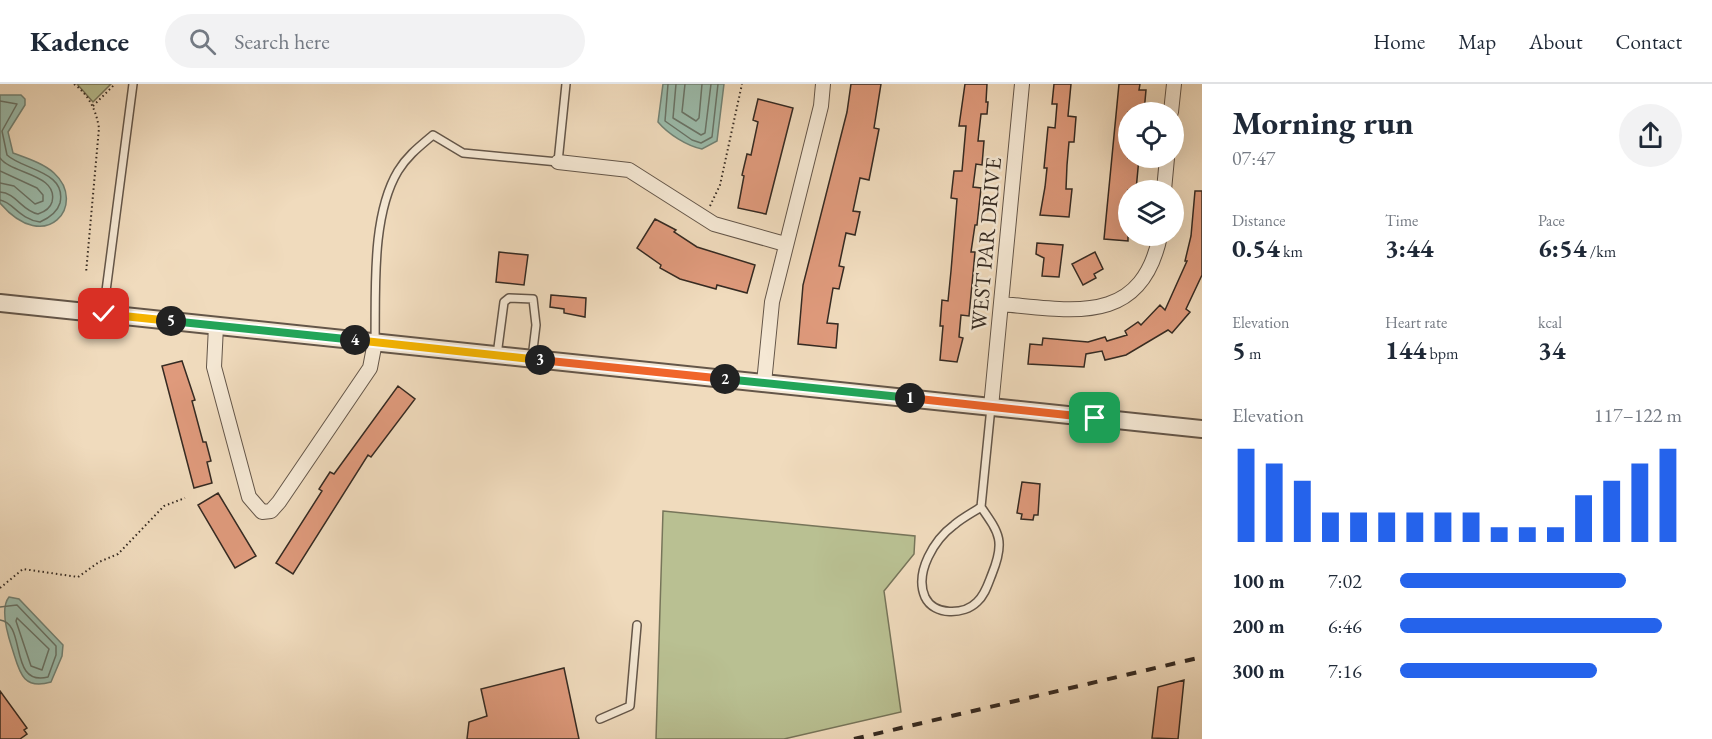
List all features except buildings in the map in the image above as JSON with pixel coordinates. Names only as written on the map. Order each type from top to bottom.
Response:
[{"type":"street","points":[[764,383],[772,302],[821,106],[823,84]]},
{"type":"street","name":"WEST PAR DRIVE","points":[[991,407],[1022,84]]},
{"type":"street","points":[[1172,102],[1174,84]]},
{"type":"street","points":[[558,162],[629,170],[714,224],[785,244]]},
{"type":"street","points":[[1001,304],[1078,311],[1109,304],[1131,290],[1143,278],[1153,261],[1157,246]]},
{"type":"street","points":[[0,303],[1202,429]]},
{"type":"street","points":[[216,326],[214,367],[249,497],[262,512],[271,511],[279,502],[370,368],[375,342]]},
{"type":"lane","points":[[104,314],[134,84]]},
{"type":"lane","points":[[375,342],[378,246],[387,195],[398,171],[412,152],[433,135],[464,153],[558,162],[566,84]]},
{"type":"lane","points":[[497,355],[504,302],[509,298],[533,299],[536,325],[532,359]]},
{"type":"lane","points":[[981,507],[954,525],[936,544],[925,562],[925,596],[931,604],[941,610],[957,612],[977,603],[996,563],[1000,546],[998,530],[981,507],[991,407]]},
{"type":"lane","points":[[600,719],[630,706],[637,625]]},
{"type":"path","points":[[74,84],[82,90],[93,106],[99,128],[86,273]]},
{"type":"path","points":[[93,106],[115,84]]},
{"type":"path","points":[[710,207],[720,185],[742,84]]},
{"type":"path","points":[[0,588],[23,569],[78,577],[99,562],[118,554],[164,506],[185,498]]},
{"type":"shaded area","points":[[77,84],[111,84],[93,102]]},
{"type":"shaded area","points":[[663,511],[915,536],[914,554],[884,591],[901,712],[784,739],[656,739]]},
{"type":"water","points":[[663,84],[724,84],[717,141],[702,149],[678,139],[658,122]]},
{"type":"water","points":[[0,95],[21,95],[25,99],[25,105],[8,132],[13,153],[45,166],[63,185],[66,198],[64,210],[57,220],[46,225],[33,225],[17,218],[0,203]]},
{"type":"water","points":[[9,597],[19,599],[63,645],[62,656],[51,682],[41,684],[27,681],[20,670],[5,621],[6,602]]},
{"type":"railway","points":[[854,739],[1202,657]]},
{"type":"route","points":[[104,314],[1095,418]]}]
